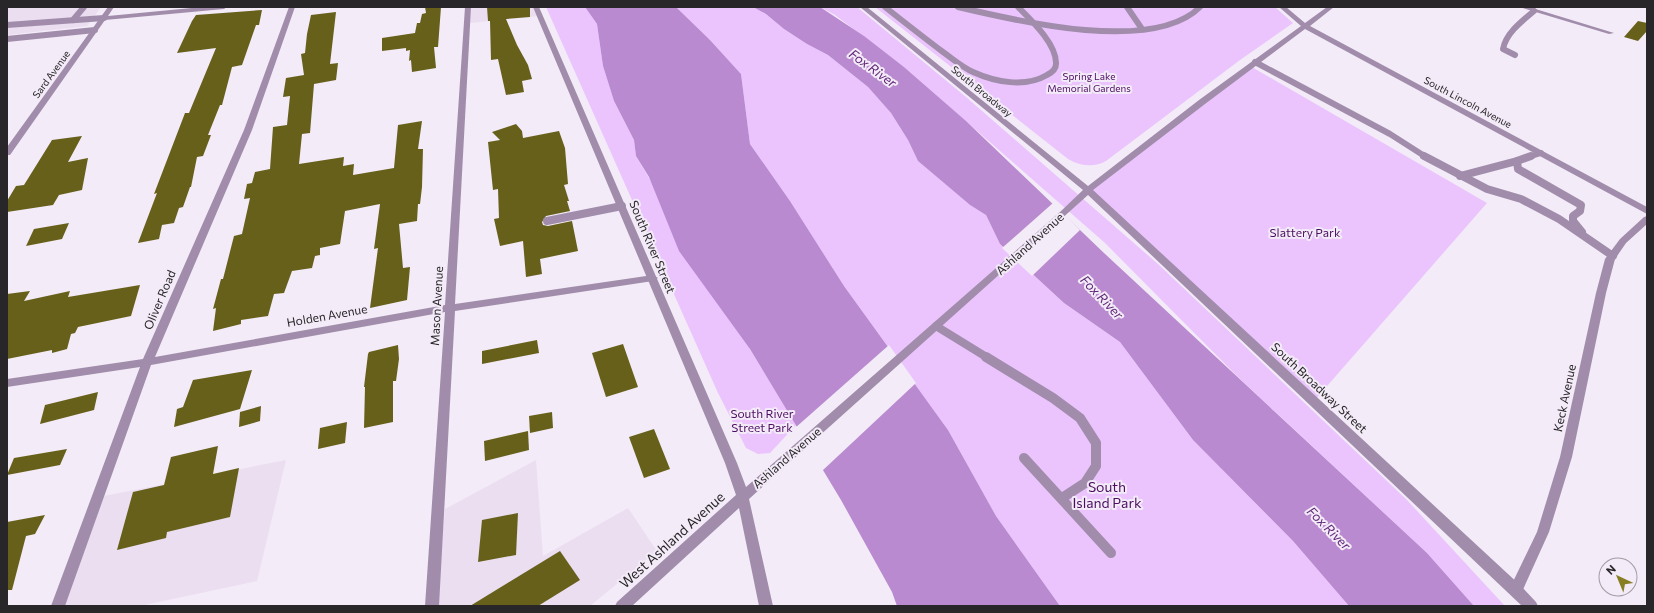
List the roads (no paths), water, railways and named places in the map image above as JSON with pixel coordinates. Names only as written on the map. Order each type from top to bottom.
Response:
[{"type":"street","name":"Sard Avenue","points":[[7,153],[111,7]]},
{"type":"street","points":[[104,18],[224,7]]},
{"type":"street","name":"Oliver Road","points":[[58,606],[147,362],[248,130],[292,7]]},
{"type":"street","name":"Mason Avenue","points":[[432,606],[468,7]]},
{"type":"street","name":"South River Street","points":[[536,7],[653,278],[730,463],[743,497],[766,606]]},
{"type":"street","name":"South Broadway","points":[[863,7],[1088,190]]},
{"type":"street","name":"South Lincoln Avenue","points":[[1282,7],[1305,26],[1647,211]]},
{"type":"street","name":"Ashland Avenue","points":[[743,497],[1064,214],[1088,190],[1255,62],[1331,7]]},
{"type":"street","points":[[1522,7],[1611,34]]},
{"type":"street","name":"South Broadway Street","points":[[1088,190],[1516,590],[1531,606]]},
{"type":"street","name":"Keck Avenue","points":[[1516,590],[1543,532],[1566,457],[1601,293],[1610,259],[1623,241],[1647,219]]},
{"type":"street","name":"Holden Avenue","points":[[7,383],[147,362],[450,308],[653,278]]},
{"type":"street","name":"West Ashland Avenue","points":[[622,606],[743,497]]},
{"type":"lane","points":[[73,20],[84,7]]},
{"type":"lane","points":[[885,7],[962,65],[984,76],[1010,81],[1035,81],[1053,72],[1056,66],[1053,51],[1034,22],[1018,7]]},
{"type":"lane","points":[[958,7],[996,16],[1056,27],[1096,32],[1142,29],[1170,25],[1193,14],[1200,7]]},
{"type":"lane","points":[[1127,7],[1142,29]]},
{"type":"lane","points":[[1515,55],[1503,49],[1503,44],[1534,11]]},
{"type":"lane","points":[[7,25],[104,18]]},
{"type":"lane","points":[[7,39],[95,30]]},
{"type":"lane","points":[[1255,62],[1390,134],[1431,161],[1460,176],[1491,191],[1521,199],[1559,219],[1613,256]]},
{"type":"lane","points":[[1460,176],[1517,162],[1541,153]]},
{"type":"lane","points":[[1517,162],[1518,169],[1581,205],[1580,211],[1573,216],[1573,221],[1586,238]]},
{"type":"lane","points":[[547,221],[622,206]]},
{"type":"lane","points":[[936,326],[1053,398],[1080,418],[1096,443],[1096,466],[1085,483],[1062,498]]},
{"type":"lane","points":[[1024,458],[1111,553]]},
{"type":"water","points":[[585,7],[676,7],[710,40],[741,74],[750,144],[790,201],[844,286],[948,430],[996,516],[1060,606],[897,606],[892,592],[841,500],[750,349],[679,251],[649,177],[636,156],[634,140],[614,101],[603,66],[597,24]]},
{"type":"water","name":"Fox River","points":[[753,7],[820,7],[864,36],[904,67],[966,121],[1104,253],[1427,553],[1474,606],[1349,606],[1293,541],[1193,440],[1120,342],[1064,303],[1000,244],[986,215],[970,205],[918,161],[908,140],[891,113],[868,87],[828,55],[807,44],[784,29],[766,14]]},
{"type":"park label","name":"Spring Lake Memorial Gardens","points":[[1089,82]]},
{"type":"park label","name":"Slattery Park","points":[[1305,233]]},
{"type":"park label","name":"South River Street Park","points":[[762,421]]},
{"type":"park label","name":"South Island Park","points":[[1107,496]]}]
